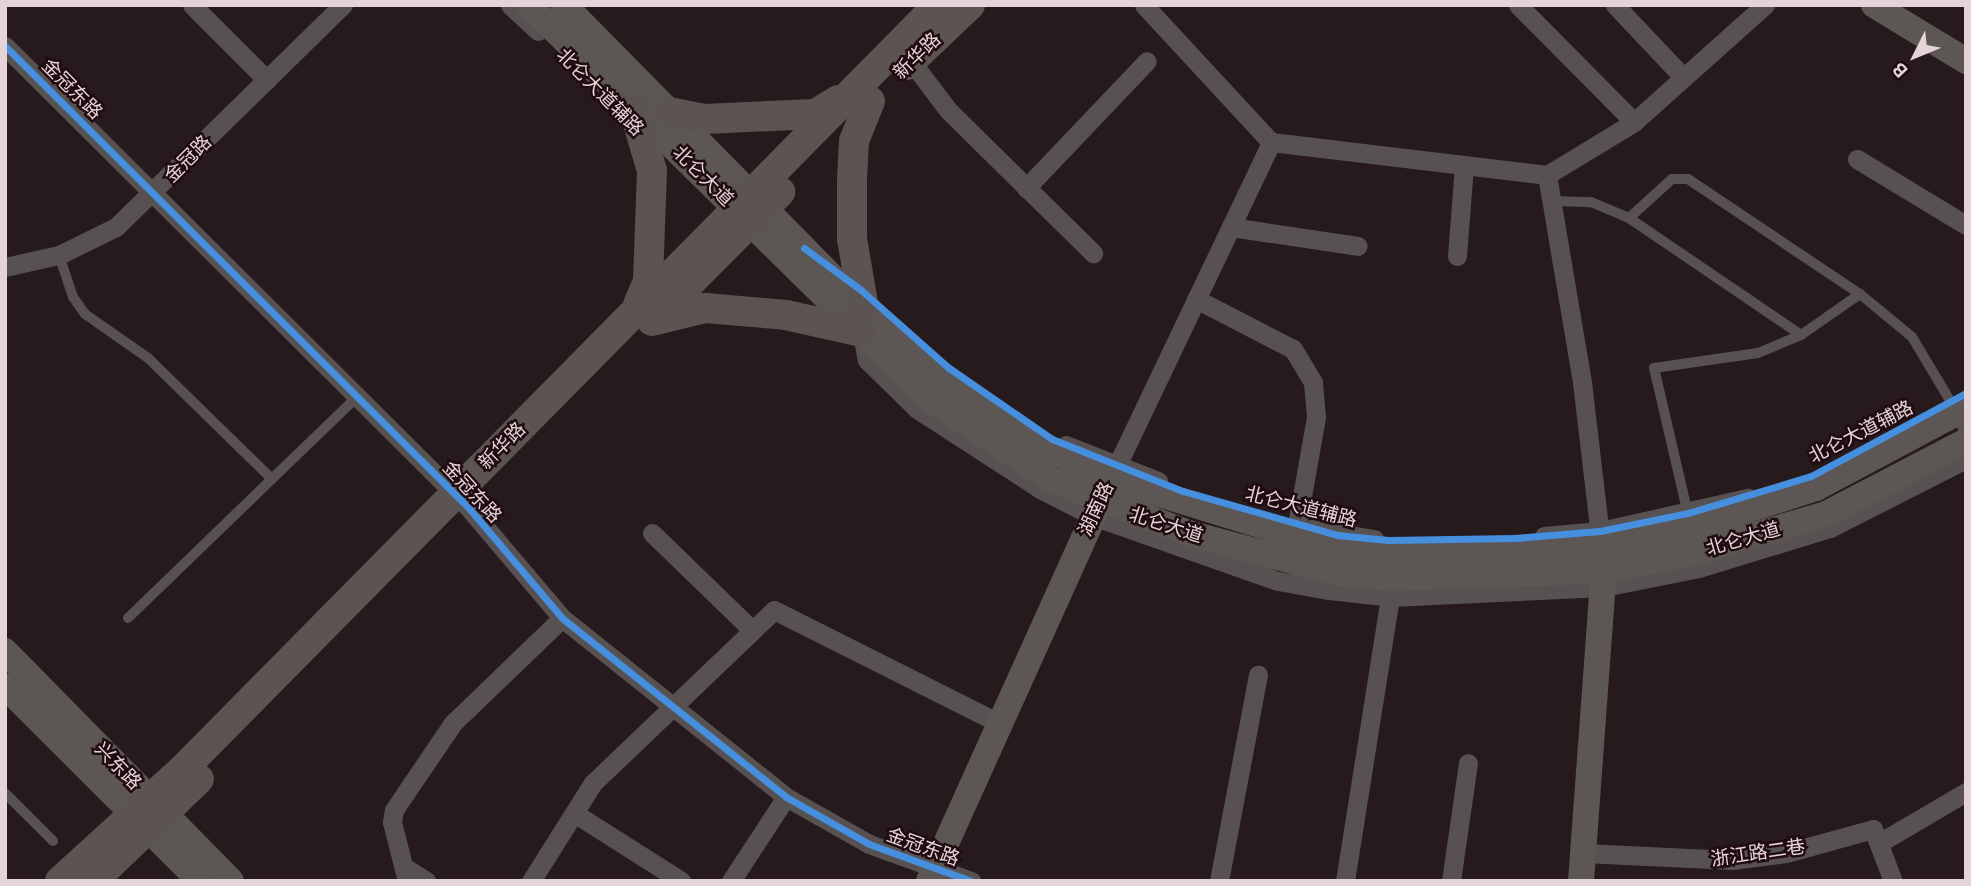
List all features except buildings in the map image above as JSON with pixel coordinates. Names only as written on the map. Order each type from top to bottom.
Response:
[{"type":"main road","name":"北仑大道","points":[[529,5],[696,170],[804,248],[862,310],[926,396],[1096,510],[1392,588],[1602,559],[1697,552],[1826,514],[1962,416]]},
{"type":"main road","name":"北仑大道","points":[[564,5],[669,112],[750,209],[862,310],[946,380],[1049,450],[1296,531],[1336,548],[1392,553],[1602,559],[1690,520],[1816,488],[1962,416]]},
{"type":"main road","name":"新华路","points":[[93,881],[148,813],[864,95],[938,5]]},
{"type":"main road","name":"新华路","points":[[864,95],[911,61],[970,5]]},
{"type":"main road","points":[[1874,5],[1966,61]]},
{"type":"main road","points":[[633,106],[652,171],[644,316],[705,308],[786,315],[862,310],[852,239],[852,179],[854,141],[864,95]]},
{"type":"main road","points":[[669,112],[704,119],[815,114],[864,95]]},
{"type":"main road","name":"湖南路","points":[[931,876],[997,722],[1114,472]]},
{"type":"main road","points":[[1581,881],[1602,559]]},
{"type":"main road","name":"兴东路","points":[[5,651],[148,813],[200,881]]},
{"type":"main road","name":"兴东路","points":[[5,686],[148,813],[231,881]]},
{"type":"main road","name":"新华路","points":[[60,881],[148,813]]},
{"type":"street","points":[[192,5],[267,80]]},
{"type":"street","name":"金冠路","points":[[5,267],[59,255],[116,227],[154,193],[342,5]]},
{"type":"street","name":"北仑大道辅路","points":[[510,5],[642,135],[696,170]]},
{"type":"street","name":"北仑大道辅路","points":[[582,5],[663,87],[669,112]]},
{"type":"street","points":[[1144,5],[1271,142],[1547,175],[1634,122],[1765,5]]},
{"type":"street","points":[[1518,5],[1634,122]]},
{"type":"street","points":[[1615,5],[1684,78]]},
{"type":"street","name":"金冠东路","points":[[5,46],[461,501],[562,618],[669,709],[786,797],[931,876],[971,881]]},
{"type":"street","points":[[911,61],[948,110],[1093,253]]},
{"type":"street","points":[[1026,188],[1147,61]]},
{"type":"street","name":"湖南路","points":[[1114,472],[1271,142]]},
{"type":"street","points":[[1857,159],[1966,225]]},
{"type":"street","points":[[1457,256],[1464,165]]},
{"type":"street","points":[[1547,175],[1555,201],[1602,559],[1699,568],[1830,528],[1966,459]]},
{"type":"street","points":[[1231,227],[1357,246]]},
{"type":"street","points":[[1196,299],[1293,349],[1313,382],[1317,417],[1296,531]]},
{"type":"street","points":[[652,533],[751,629]]},
{"type":"street","points":[[1345,881],[1392,588]]},
{"type":"street","points":[[531,881],[593,783],[751,629],[774,610],[787,613],[997,722]]},
{"type":"street","points":[[426,881],[405,874],[392,822],[394,810],[453,723],[562,618]]},
{"type":"street","points":[[1219,881],[1258,675]]},
{"type":"street","points":[[1451,881],[1468,763]]},
{"type":"street","points":[[1894,881],[1879,843],[1966,792]]},
{"type":"street","points":[[731,881],[786,797]]},
{"type":"street","points":[[574,813],[681,881]]},
{"type":"street","name":"浙江路二巷","points":[[1584,853],[1732,860],[1786,853],[1873,829],[1879,843]]},
{"type":"lane","points":[[1629,218],[1672,179],[1688,179],[1860,294],[1912,337],[1962,416]]},
{"type":"lane","points":[[1555,201],[1591,202],[1629,218],[1801,335]]},
{"type":"lane","points":[[59,255],[73,297],[85,314],[148,358],[272,479]]},
{"type":"lane","points":[[1690,520],[1654,368],[1758,353],[1801,335],[1860,294]]},
{"type":"lane","points":[[128,618],[357,397]]},
{"type":"lane","points":[[5,793],[53,841]]},
{"type":"cycle path","points":[[5,46],[468,507],[562,618],[786,797],[869,844],[971,881]]},
{"type":"cycle path","points":[[804,248],[861,290],[949,368],[1052,439],[1183,491],[1337,535],[1388,540],[1515,538],[1600,531],[1688,513],[1811,476],[1966,393]]}]
